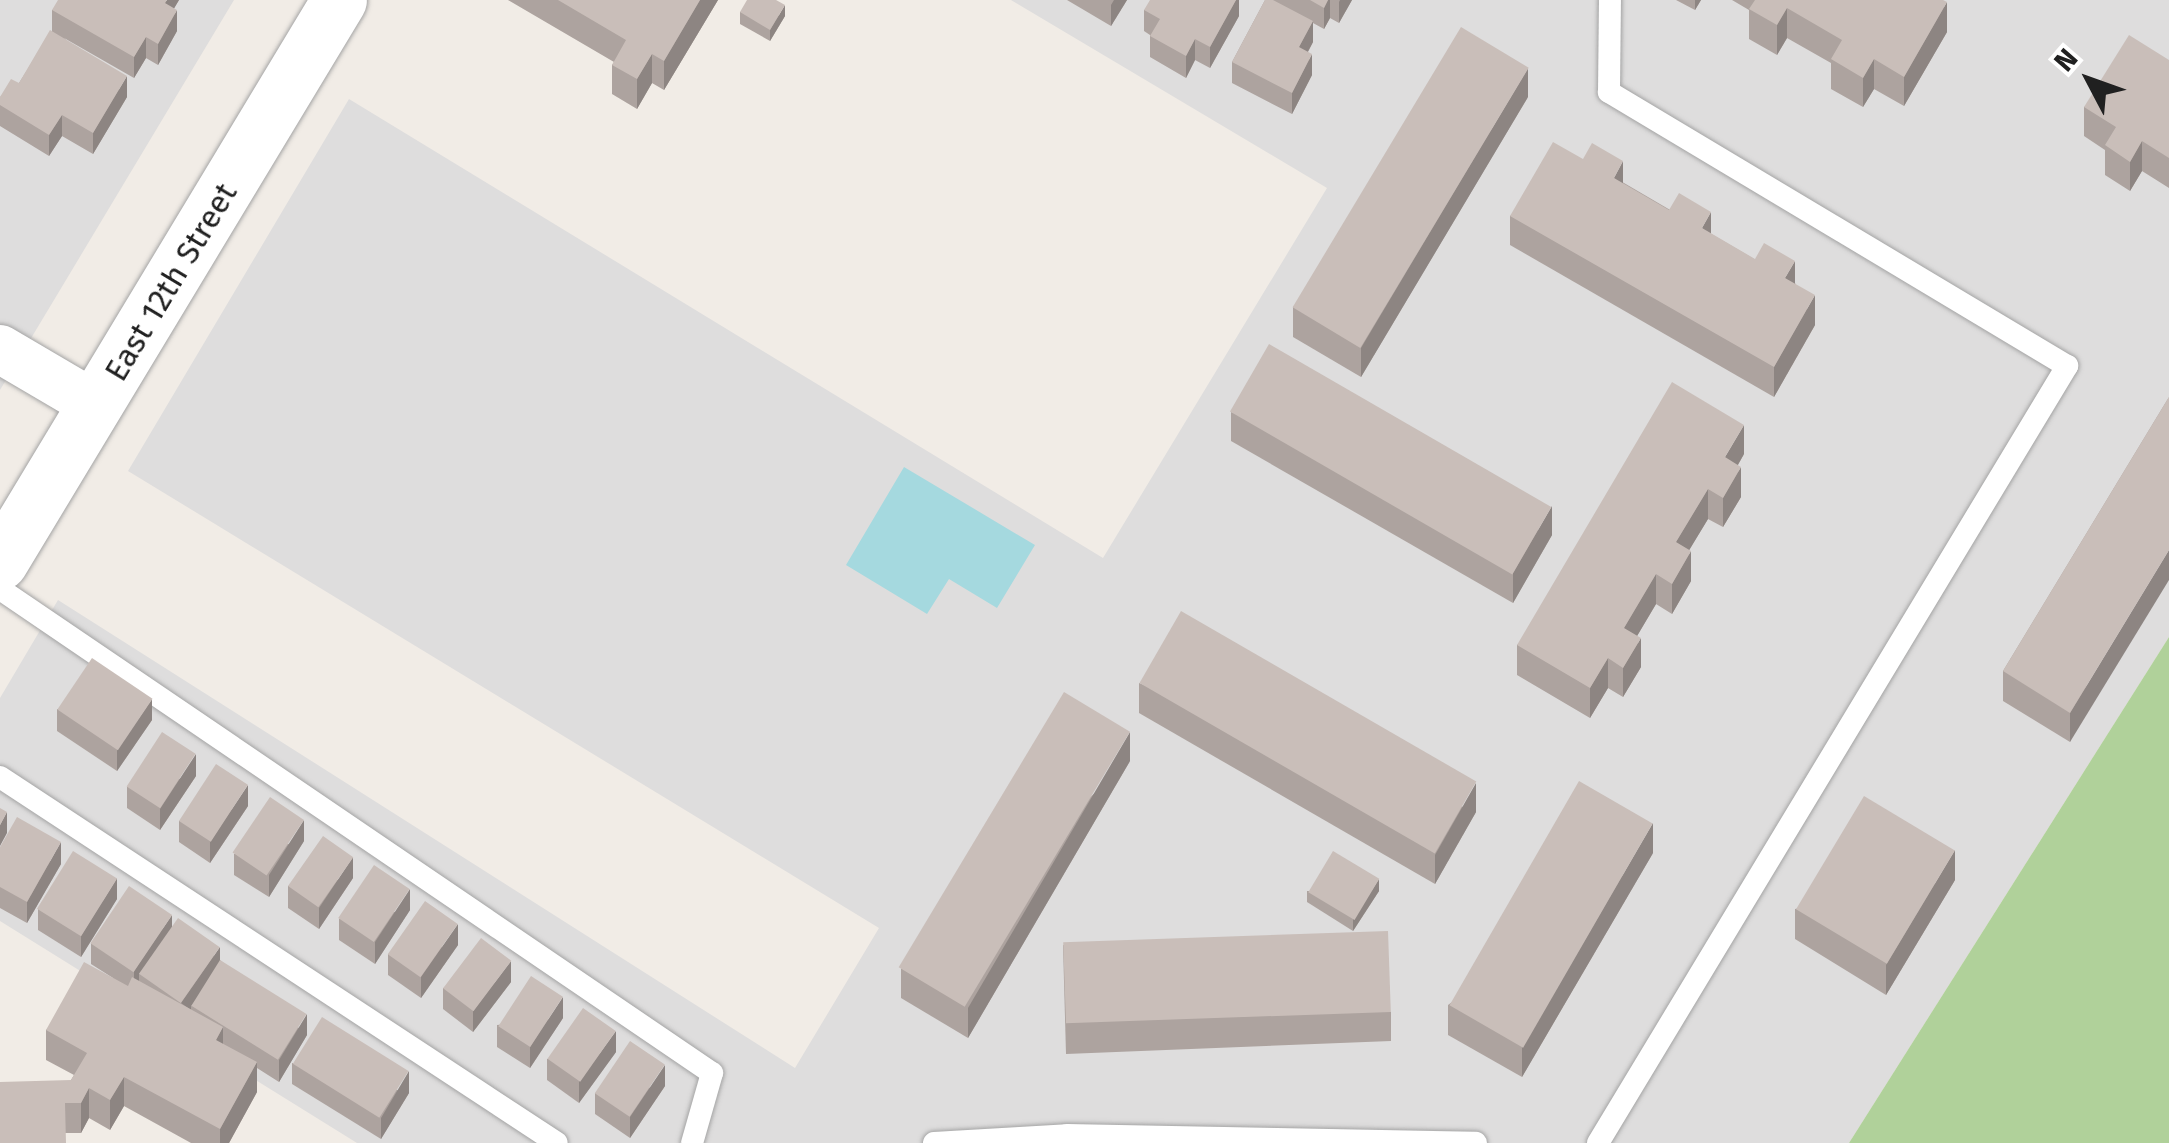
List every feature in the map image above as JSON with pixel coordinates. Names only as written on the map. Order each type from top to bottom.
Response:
[{"type":"street","name":"East 12th Street","points":[[0,562],[339,0]]},
{"type":"street","points":[[0,348],[97,406]]},
{"type":"lane","points":[[1598,1143],[2066,366],[1609,92],[1610,0]]},
{"type":"lane","points":[[0,589],[712,1073],[692,1143]]},
{"type":"lane","points":[[0,777],[557,1143]]},
{"type":"lane","points":[[934,1143],[1068,1135],[1476,1143]]},
{"type":"shaded area","points":[[0,0],[234,0],[0,390]]},
{"type":"shaded area","points":[[1011,0],[2169,0],[2169,637],[1849,1143],[357,1143],[0,921],[0,698],[58,600],[795,1068],[879,928],[128,471],[349,99],[1103,558],[1327,188]]},
{"type":"green space","points":[[2169,637],[2169,1143],[1849,1143]]},
{"type":"water","points":[[904,467],[1035,545],[997,608],[949,579],[927,614],[846,565]]},
{"type":"building","points":[[58,0],[167,0],[165,3],[177,10],[158,44],[146,37],[134,57],[52,10]]},
{"type":"building","points":[[558,0],[700,0],[664,61],[652,54],[637,79],[612,65],[626,40]]},
{"type":"building","points":[[747,0],[776,0],[785,5],[770,30],[740,12]]},
{"type":"building","points":[[1150,0],[1236,0],[1210,47],[1195,39],[1186,56],[1150,36],[1160,19],[1144,10]]},
{"type":"building","points":[[1265,0],[1273,0],[1313,21],[1299,47],[1312,54],[1292,93],[1232,62]]},
{"type":"building","points":[[1310,0],[1328,0],[1324,8]]},
{"type":"building","points":[[1755,0],[1947,2],[1904,77],[1874,59],[1863,78],[1831,59],[1842,40],[1787,8],[1777,25],[1749,9]]},
{"type":"building","points":[[1461,27],[1529,68],[1360,348],[1293,307]]},
{"type":"building","points":[[50,30],[127,76],[93,133],[62,115],[49,135],[0,105],[0,97],[11,79],[19,83]]},
{"type":"building","points":[[2129,35],[2169,60],[2169,158],[2142,141],[2130,162],[2105,145],[2116,127],[2084,107]]},
{"type":"building","points":[[1553,142],[1583,159],[1592,143],[1623,161],[1614,178],[1669,210],[1679,193],[1711,212],[1702,228],[1755,259],[1764,243],[1795,261],[1785,278],[1815,295],[1774,367],[1510,216]]},
{"type":"building","points":[[1269,344],[1551,507],[1512,575],[1230,412]]},
{"type":"building","points":[[1672,382],[1744,425],[1725,457],[1741,467],[1723,498],[1708,489],[1676,542],[1691,551],[1672,584],[1656,574],[1624,628],[1641,638],[1623,668],[1608,658],[1590,688],[1517,645]]},
{"type":"building","points":[[2169,397],[2169,550],[2070,713],[2003,671]]},
{"type":"building","points":[[1181,611],[1476,782],[1435,853],[1140,683]]},
{"type":"building","points":[[92,658],[153,699],[118,750],[57,709]]},
{"type":"building","points":[[1064,692],[1130,732],[965,1007],[899,967]]},
{"type":"building","points":[[162,732],[196,754],[160,808],[127,787]]},
{"type":"building","points":[[216,764],[248,785],[211,842],[179,821]]},
{"type":"building","points":[[1579,781],[1653,824],[1523,1048],[1450,1005]]},
{"type":"building","points":[[1864,796],[1955,851],[1887,964],[1796,909]]},
{"type":"building","points":[[270,797],[304,820],[267,875],[233,853]]},
{"type":"building","points":[[17,817],[61,842],[27,902],[0,887],[0,847]]},
{"type":"building","points":[[323,836],[353,857],[318,907],[288,886]]},
{"type":"building","points":[[73,851],[117,879],[81,936],[37,909]]},
{"type":"building","points":[[1333,851],[1379,879],[1355,920],[1308,892]]},
{"type":"building","points":[[374,865],[410,889],[374,942],[338,918]]},
{"type":"building","points":[[129,886],[172,915],[134,972],[90,943]]},
{"type":"building","points":[[425,901],[458,924],[420,977],[388,954]]},
{"type":"building","points":[[178,918],[220,947],[181,1003],[139,974]]},
{"type":"building","points":[[1388,931],[1391,1012],[1066,1023],[1063,942]]},
{"type":"building","points":[[481,938],[511,961],[473,1011],[443,988]]},
{"type":"building","points":[[220,960],[307,1014],[278,1060],[191,1006]]},
{"type":"building","points":[[84,962],[128,986],[132,977],[223,1027],[216,1040],[257,1062],[220,1129],[124,1077],[110,1100],[89,1088],[81,1103],[65,1103],[66,1143],[0,1143],[0,1082],[71,1080],[87,1053],[46,1030]]},
{"type":"building","points":[[531,976],[563,997],[530,1047],[498,1026]]},
{"type":"building","points":[[583,1008],[616,1031],[580,1082],[547,1059]]},
{"type":"building","points":[[322,1017],[409,1071],[379,1118],[293,1064]]},
{"type":"building","points":[[630,1041],[665,1064],[630,1117],[595,1093]]}]
